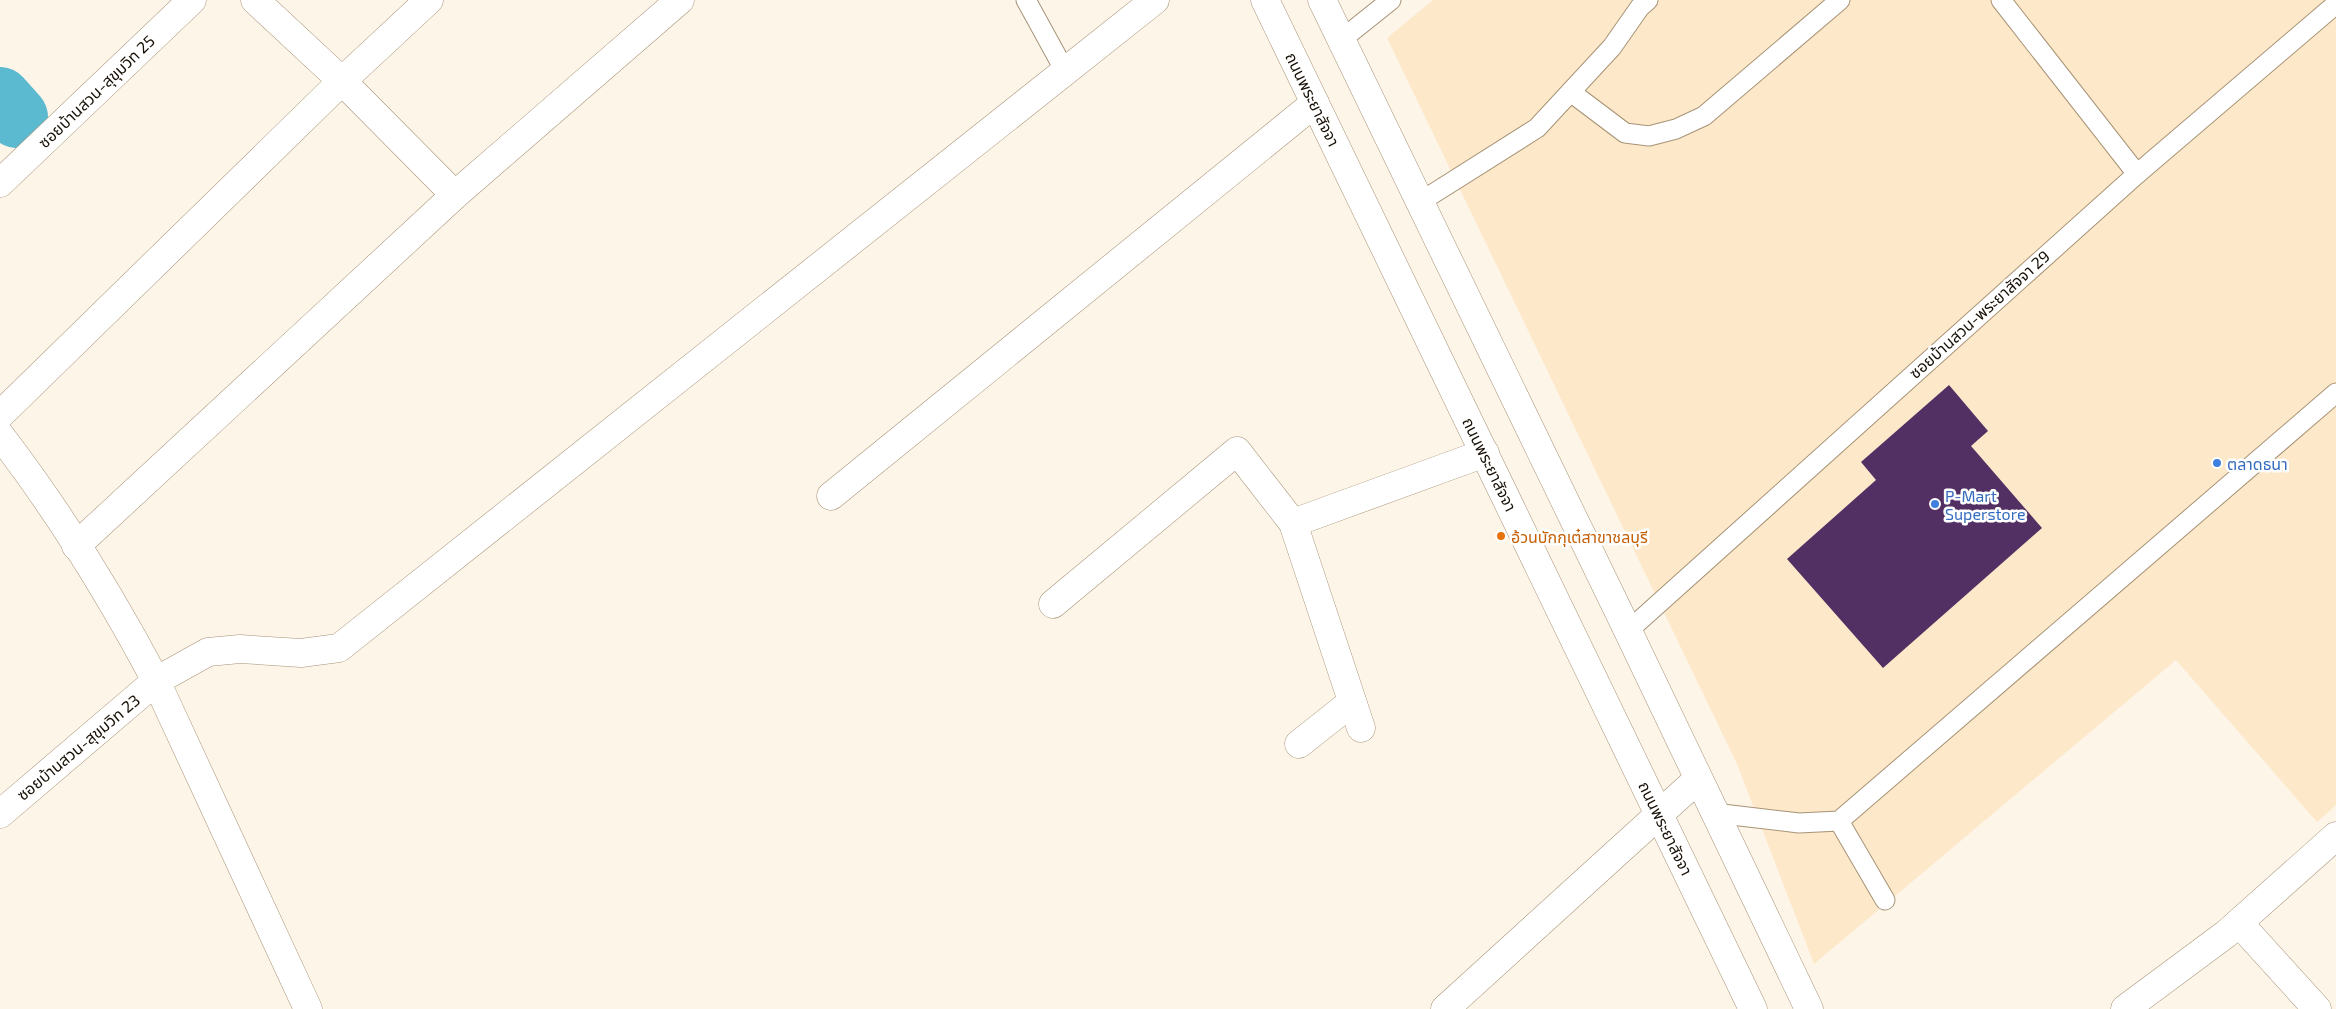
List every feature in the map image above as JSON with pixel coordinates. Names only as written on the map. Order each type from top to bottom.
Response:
[{"type":"street","name":"ซอยบ้านสวน-สุขุมวิท 25","points":[[0,183],[192,0]]},
{"type":"street","points":[[255,0],[342,81],[455,195]]},
{"type":"street","points":[[0,415],[342,81],[429,0]]},
{"type":"street","points":[[76,546],[455,195],[680,0]]},
{"type":"street","name":"ซอยบ้านสวน-สุขุมวิท 23","points":[[0,814],[156,681],[208,652],[240,649],[301,653],[339,648],[1155,0]]},
{"type":"street","name":"ถนนพระยาสัจจา","points":[[1265,0],[1753,1009]]},
{"type":"street","points":[[1322,0],[1809,1009]]},
{"type":"street","points":[[831,496],[1315,103]]},
{"type":"street","points":[[0,435],[37,483],[133,638],[156,681],[308,1009]]},
{"type":"street","points":[[1053,604],[1237,451],[1293,523],[1361,728]]},
{"type":"street","points":[[1293,523],[1485,453]]},
{"type":"street","points":[[1299,744],[1352,702]]},
{"type":"street","points":[[1445,1009],[1698,779]]},
{"type":"street","points":[[2125,1009],[2239,923],[2336,836]]},
{"type":"street","points":[[2239,923],[2317,1009]]},
{"type":"lane","points":[[1026,0],[1065,71]]},
{"type":"lane","points":[[1341,40],[1391,0]]},
{"type":"lane","points":[[1420,202],[1537,128],[1572,93],[1612,47],[1640,7],[1648,0]]},
{"type":"lane","points":[[1572,93],[1625,133],[1649,136],[1676,129],[1704,116],[1840,0]]},
{"type":"lane","points":[[2001,0],[2137,174]]},
{"type":"lane","name":"ซอยบ้านสวน-พระยาสัจจา 29","points":[[1628,631],[2137,174],[2336,4]]},
{"type":"lane","points":[[1714,813],[1799,823],[1839,821],[2336,393]]},
{"type":"lane","points":[[1839,821],[1885,900]]},
{"type":"shaded area","points":[[1433,0],[2336,0],[2336,805],[2317,822],[2176,660],[1814,964],[1737,764],[1387,38]]},
{"type":"building","name":"P-Mart Superstore","points":[[1949,385],[1988,431],[1971,446],[2042,528],[1883,668],[1787,559],[1876,480],[1861,462]]},
{"type":"waterway","points":[[0,98],[17,117]]},
{"type":"place","name":"ตลาดธนา","points":[[2217,463]]},
{"type":"place","name":"P-Mart Superstore","points":[[1935,504]]},
{"type":"place","name":"อ้วนบักกุเต๋สาขาชลบุรี","points":[[1501,536]]}]
